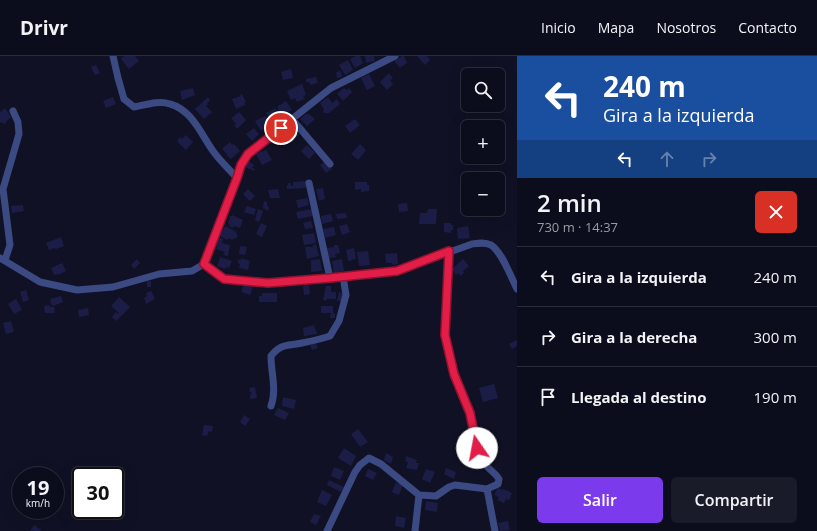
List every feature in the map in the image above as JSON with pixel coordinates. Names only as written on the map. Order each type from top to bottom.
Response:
[{"type":"street","points":[[113,56],[124,99],[134,107],[160,102],[171,104],[180,109],[193,120],[213,152],[237,178]]},
{"type":"street","points":[[13,112],[18,122],[19,134],[3,189],[10,245],[2,259],[40,282],[78,290],[113,287],[159,274],[192,271],[204,264],[241,165],[248,154],[331,88],[395,56]]},
{"type":"street","points":[[292,119],[330,164]]},
{"type":"street","points":[[310,183],[330,278]]},
{"type":"street","points":[[204,264],[224,279],[268,283],[397,271],[449,251],[482,242],[490,245],[498,251],[517,289]]},
{"type":"street","points":[[327,531],[355,472],[360,465],[369,458],[381,464],[419,495],[436,496],[449,487],[456,485],[488,488],[498,484],[500,479],[480,460],[470,413],[454,374],[445,335],[449,251]]},
{"type":"street","points":[[271,406],[275,392],[272,378],[271,356],[276,350],[286,344],[301,343],[330,336],[339,321],[346,295],[343,276]]},
{"type":"street","points":[[488,488],[495,531]]},
{"type":"street","points":[[415,531],[419,495]]},
{"type":"building","points":[[124,56],[135,56],[139,61],[129,69],[121,59]]},
{"type":"building","points":[[360,56],[363,63],[355,68],[350,59]]},
{"type":"building","points":[[365,56],[374,56],[375,61],[366,63]]},
{"type":"building","points":[[404,56],[407,63],[400,68],[394,61]]},
{"type":"building","points":[[417,56],[427,56],[430,60],[425,65]]},
{"type":"building","points":[[348,60],[353,70],[345,75],[339,65]]},
{"type":"building","points":[[96,65],[100,73],[95,75],[91,67]]},
{"type":"building","points":[[291,69],[293,78],[283,80],[281,72]]},
{"type":"building","points":[[341,71],[342,77],[337,78],[336,72]]},
{"type":"building","points":[[389,73],[393,78],[390,80],[393,84],[387,90],[380,82]]},
{"type":"building","points":[[369,74],[375,86],[367,90],[361,78]]},
{"type":"building","points":[[316,77],[318,83],[310,85],[309,82],[306,82],[306,79]]},
{"type":"building","points":[[302,84],[306,95],[303,96],[305,99],[297,102],[295,98],[291,100],[287,91]]},
{"type":"building","points":[[193,88],[195,95],[182,100],[180,91]]},
{"type":"building","points":[[344,88],[347,90],[349,88],[352,92],[343,101],[337,94]]},
{"type":"building","points":[[240,94],[242,94],[246,102],[244,103],[245,105],[236,109],[232,99],[241,96]]},
{"type":"building","points":[[113,97],[116,104],[106,108],[103,101]]},
{"type":"building","points":[[208,97],[210,100],[206,106],[212,112],[204,119],[195,109]]},
{"type":"building","points":[[328,97],[332,103],[337,99],[340,104],[329,113],[324,113],[324,109],[320,103]]},
{"type":"building","points":[[286,101],[292,110],[282,116],[277,107]]},
{"type":"building","points":[[5,108],[11,117],[4,124],[1,122],[0,123],[0,112]]},
{"type":"building","points":[[275,108],[281,117],[272,122],[266,113]]},
{"type":"building","points":[[239,112],[246,120],[237,129],[234,125],[236,124],[231,118]]},
{"type":"building","points":[[307,113],[315,119],[307,126],[300,119]]},
{"type":"building","points":[[265,116],[271,125],[261,131],[255,121]]},
{"type":"building","points":[[355,119],[360,125],[350,133],[345,126]]},
{"type":"building","points":[[291,126],[299,135],[292,143],[283,133]]},
{"type":"building","points":[[254,128],[259,134],[252,141],[246,134]]},
{"type":"building","points":[[186,135],[193,142],[186,150],[177,141],[180,137],[182,139]]},
{"type":"building","points":[[230,142],[240,151],[231,159],[222,149]]},
{"type":"building","points":[[360,144],[366,150],[358,160],[351,154]]},
{"type":"building","points":[[307,145],[315,153],[309,159],[301,151]]},
{"type":"building","points":[[266,150],[272,160],[262,165],[256,154]]},
{"type":"building","points":[[247,160],[254,165],[252,168],[255,169],[254,171],[243,166]]},
{"type":"building","points":[[326,161],[328,166],[332,169],[326,173],[320,165]]},
{"type":"building","points":[[306,181],[306,188],[287,189],[288,183],[291,183],[291,186],[293,186],[293,182]]},
{"type":"building","points":[[355,182],[367,182],[367,185],[369,185],[369,191],[361,192],[361,189],[355,190]]},
{"type":"building","points":[[323,188],[325,199],[319,201],[316,189]]},
{"type":"building","points":[[248,189],[255,196],[250,201],[243,194]]},
{"type":"building","points":[[278,189],[280,198],[270,198],[268,190]]},
{"type":"building","points":[[307,198],[309,205],[298,208],[296,200]]},
{"type":"building","points":[[264,201],[267,202],[267,206],[269,207],[268,211],[263,208]]},
{"type":"building","points":[[407,203],[408,211],[399,212],[398,204]]},
{"type":"building","points":[[23,205],[24,211],[12,213],[11,206]]},
{"type":"building","points":[[247,206],[256,209],[254,215],[244,212]]},
{"type":"building","points":[[258,209],[263,211],[259,222],[255,220]]},
{"type":"building","points":[[311,209],[313,216],[298,219],[296,212]]},
{"type":"building","points":[[428,209],[437,209],[436,224],[419,224],[420,213],[427,213]]},
{"type":"building","points":[[346,213],[347,218],[337,219],[336,214]]},
{"type":"building","points":[[331,214],[333,221],[322,224],[321,216]]},
{"type":"building","points":[[232,215],[243,220],[240,228],[234,226],[233,228],[229,226],[229,218]]},
{"type":"building","points":[[311,221],[313,228],[305,229],[303,223]]},
{"type":"building","points":[[261,223],[267,226],[262,237],[256,234]]},
{"type":"building","points":[[444,223],[451,223],[451,225],[453,225],[453,230],[451,230],[451,233],[444,232]]},
{"type":"building","points":[[347,224],[350,232],[342,235],[339,226]]},
{"type":"building","points":[[225,226],[237,232],[236,234],[238,235],[236,239],[234,238],[233,240],[229,238],[227,240],[220,236]]},
{"type":"building","points":[[468,226],[470,238],[458,239],[457,228]]},
{"type":"building","points":[[334,227],[336,235],[325,238],[323,229]]},
{"type":"building","points":[[314,233],[316,243],[304,245],[302,235]]},
{"type":"building","points":[[61,237],[64,246],[49,250],[46,243]]},
{"type":"building","points":[[219,238],[223,239],[222,243],[230,245],[228,256],[223,255],[225,252],[216,249]]},
{"type":"building","points":[[316,244],[319,256],[307,259],[305,247],[313,247],[313,245]]},
{"type":"building","points":[[334,245],[338,245],[340,253],[335,254],[336,257],[329,258],[327,248],[334,247]]},
{"type":"building","points":[[240,246],[247,247],[245,255],[239,254]]},
{"type":"building","points":[[354,248],[356,259],[348,261],[346,250]]},
{"type":"building","points":[[368,251],[370,265],[359,266],[357,252]]},
{"type":"building","points":[[397,253],[398,264],[393,265],[392,263],[386,263],[385,254]]},
{"type":"building","points":[[220,257],[232,261],[229,268],[226,267],[225,269],[217,266]]},
{"type":"building","points":[[241,258],[250,261],[248,270],[239,268],[240,264],[238,263],[238,260],[241,260]]},
{"type":"building","points":[[137,259],[140,263],[134,269],[131,265]]},
{"type":"building","points":[[320,259],[322,271],[311,272],[311,260]]},
{"type":"building","points":[[342,259],[344,271],[334,273],[332,261]]},
{"type":"building","points":[[463,259],[469,266],[460,276],[459,273],[456,275],[452,269]]},
{"type":"building","points":[[62,263],[66,271],[58,275],[54,275],[51,268]]},
{"type":"building","points":[[147,281],[151,281],[151,287],[147,287]]},
{"type":"building","points":[[244,284],[253,287],[250,295],[241,292]]},
{"type":"building","points":[[303,286],[309,286],[310,294],[304,295]]},
{"type":"building","points":[[326,286],[331,286],[331,292],[336,292],[336,299],[327,299],[326,301],[323,300]]},
{"type":"building","points":[[26,290],[29,300],[23,302],[20,292]]},
{"type":"building","points":[[151,291],[155,299],[146,304],[144,298],[147,296],[146,293]]},
{"type":"building","points":[[339,292],[343,293],[341,301],[337,301]]},
{"type":"building","points":[[262,293],[277,293],[277,302],[259,302],[259,296],[262,296]]},
{"type":"building","points":[[61,296],[63,302],[53,306],[52,304],[51,305],[50,299]]},
{"type":"building","points":[[119,297],[130,307],[116,321],[112,317],[116,312],[118,314],[119,313],[111,306]]},
{"type":"building","points":[[16,299],[22,310],[14,314],[8,304]]},
{"type":"building","points":[[49,305],[50,307],[54,307],[55,313],[45,313],[44,306]]},
{"type":"building","points":[[321,306],[333,306],[335,318],[330,318],[331,313],[321,313]]},
{"type":"building","points":[[88,308],[89,315],[79,317],[78,310]]},
{"type":"building","points":[[11,321],[14,332],[6,334],[3,323]]},
{"type":"building","points":[[314,325],[317,334],[304,336],[303,328]]},
{"type":"building","points":[[517,340],[517,346],[512,349],[509,344]]},
{"type":"building","points":[[316,343],[318,348],[312,350],[310,345]]},
{"type":"building","points":[[494,384],[498,398],[483,402],[479,388]]},
{"type":"building","points":[[255,387],[257,398],[250,399],[250,395],[252,394],[249,388]]},
{"type":"building","points":[[283,397],[296,400],[294,409],[282,406]]},
{"type":"building","points":[[278,408],[289,413],[285,420],[274,415]]},
{"type":"building","points":[[244,415],[250,419],[245,426],[240,422]]},
{"type":"building","points":[[204,425],[213,426],[212,432],[209,431],[207,436],[202,435]]},
{"type":"building","points":[[358,429],[368,442],[360,447],[351,434]]},
{"type":"building","points":[[344,448],[356,456],[351,466],[338,458]]},
{"type":"building","points":[[386,453],[393,457],[391,464],[384,460]]},
{"type":"building","points":[[406,456],[417,460],[416,463],[419,463],[417,470],[406,468],[408,462],[405,461]]},
{"type":"building","points":[[334,467],[344,471],[340,480],[331,476]]},
{"type":"building","points":[[446,468],[456,472],[454,479],[444,474]]},
{"type":"building","points":[[368,469],[377,473],[373,480],[365,476]]},
{"type":"building","points":[[426,469],[435,472],[430,483],[422,479]]},
{"type":"building","points":[[329,480],[344,487],[341,492],[327,485]]},
{"type":"building","points":[[396,482],[403,485],[399,495],[392,492]]},
{"type":"building","points":[[498,488],[512,493],[509,500],[506,499],[504,503],[497,500],[499,497],[494,495]]},
{"type":"building","points":[[322,490],[332,495],[326,506],[317,502]]},
{"type":"building","points":[[426,501],[438,503],[437,512],[425,510]]},
{"type":"building","points":[[314,514],[321,516],[316,525],[310,522]]},
{"type":"building","points":[[396,516],[406,518],[404,528],[395,526]]},
{"type":"building","points":[[508,521],[510,530],[500,531],[498,523]]},
{"type":"building","points":[[34,525],[41,530],[30,531]]},
{"type":"route","points":[[281,128],[248,154],[241,165],[204,264],[224,279],[268,283],[397,271],[449,251],[445,335],[454,374],[470,413],[477,448]]}]
